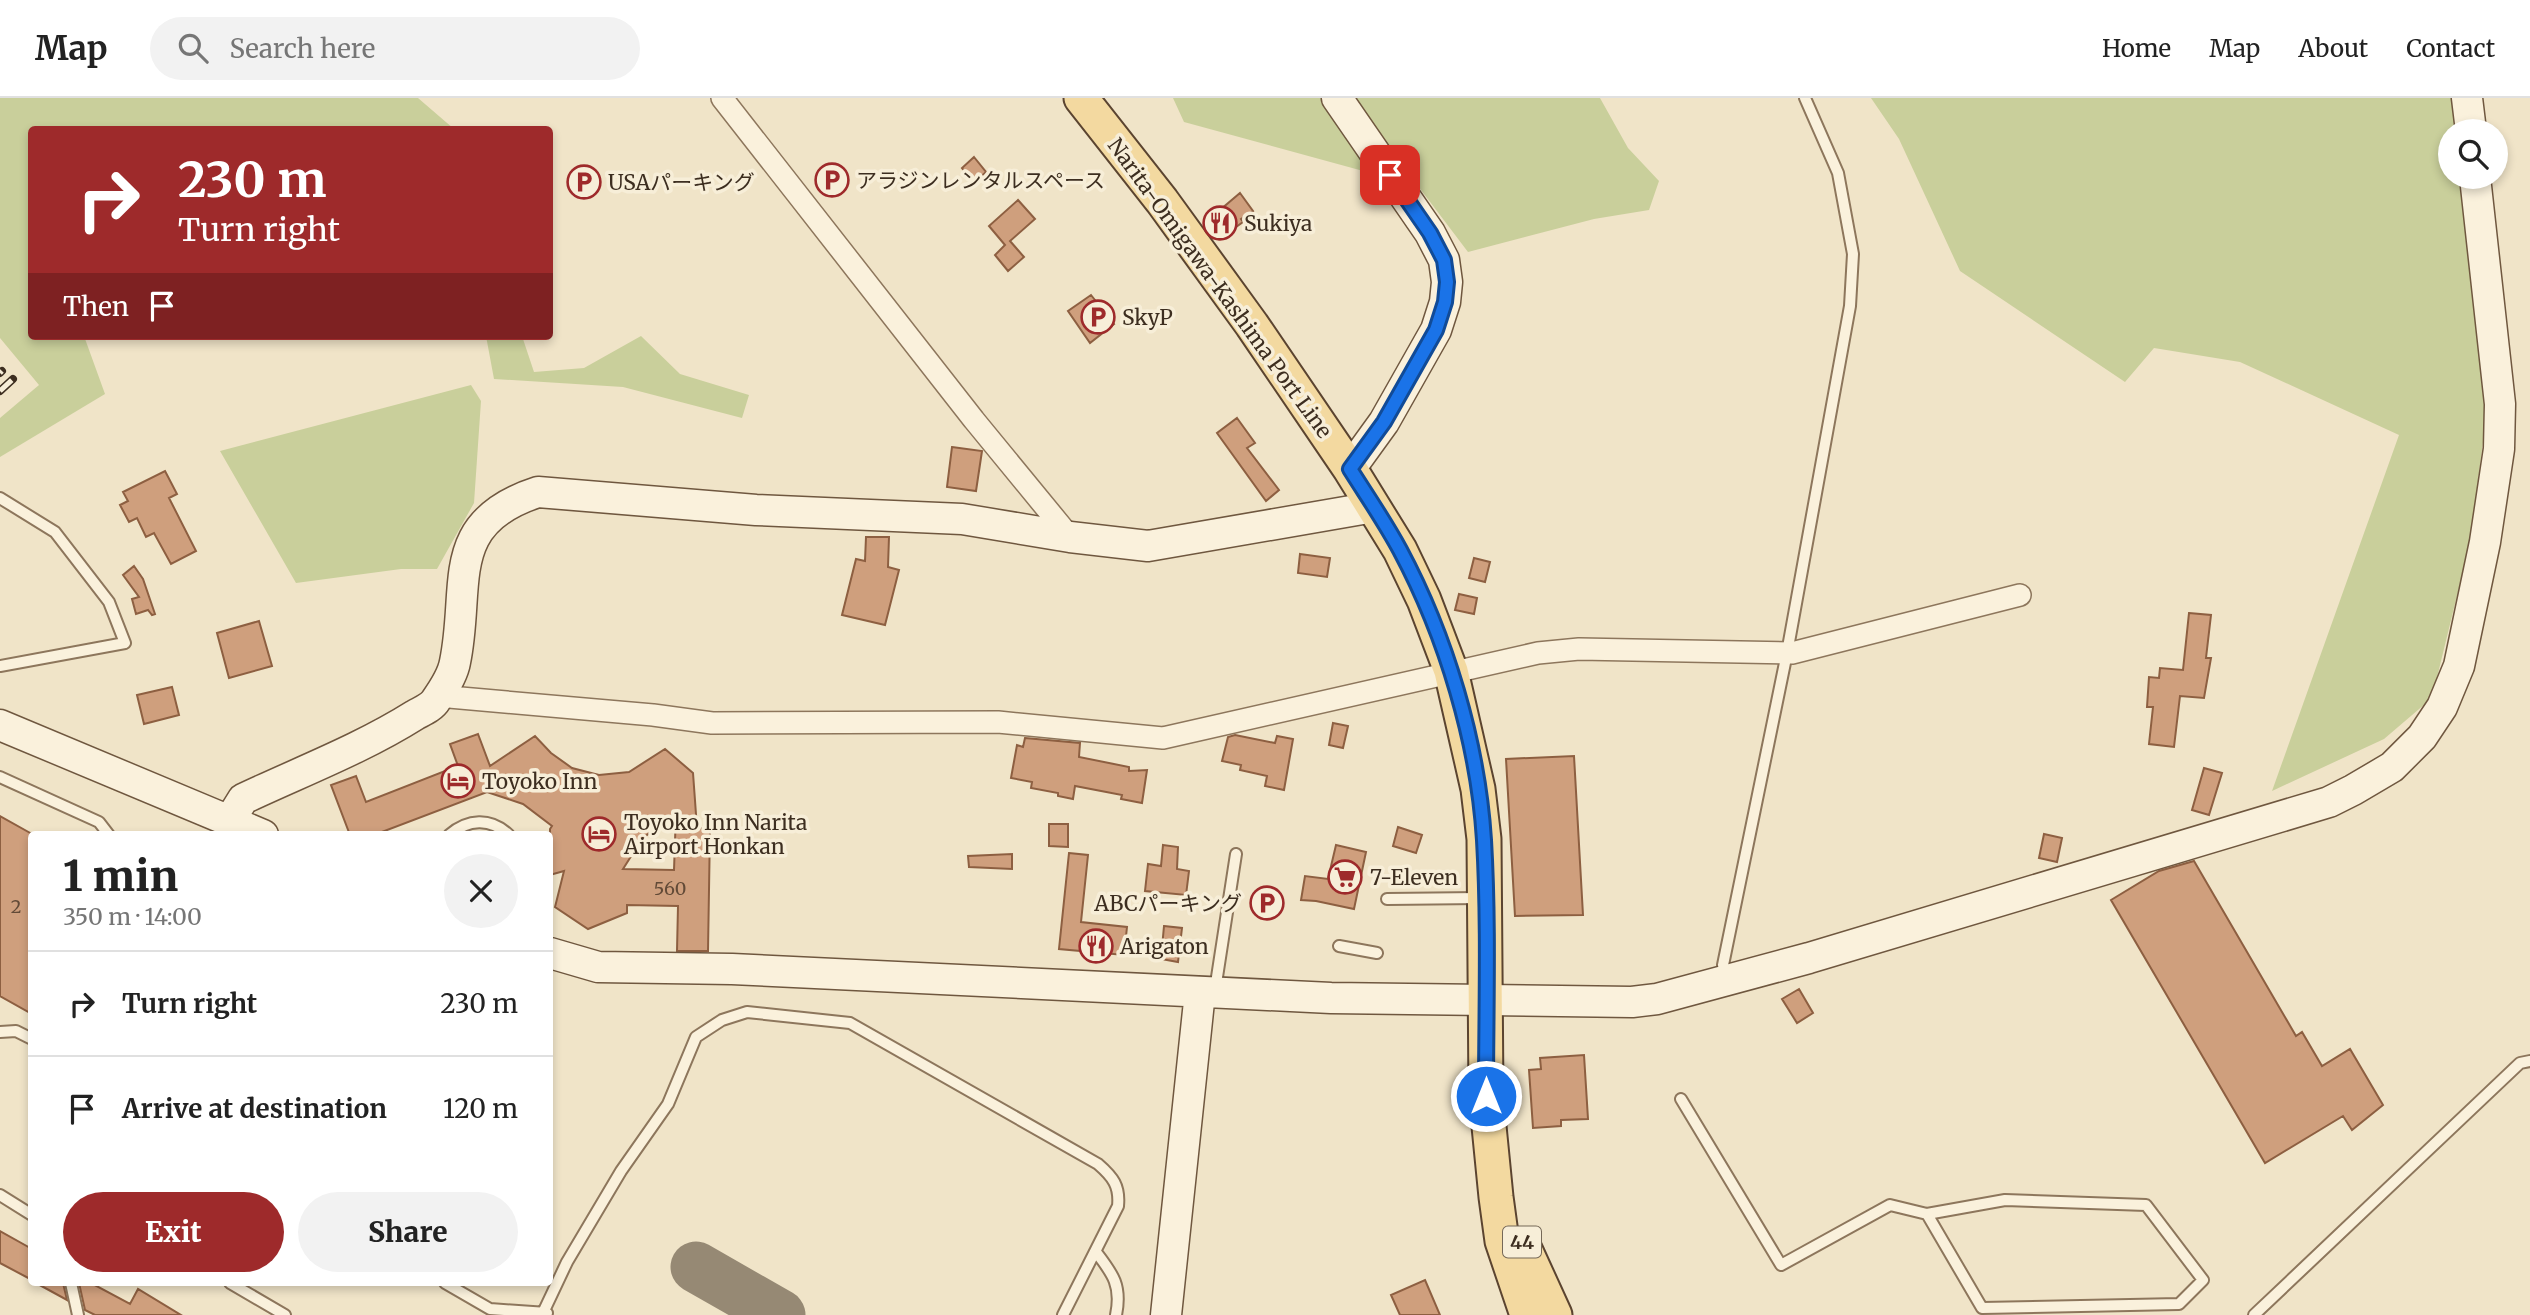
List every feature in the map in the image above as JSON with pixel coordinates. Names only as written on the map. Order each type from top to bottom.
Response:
[{"type":"main road","name":"Narita-Omigawa-Kashima Port Line","points":[[1081,98],[1162,201],[1350,469],[1400,550],[1424,600],[1451,671],[1478,789],[1484,839],[1486,1096],[1502,1241],[1527,1315]]},
{"type":"main road","name":"Narita-Omigawa-Kashima Port Line","points":[[1494,1167],[1524,1246],[1555,1315]]},
{"type":"street","points":[[722,98],[974,420],[1070,537]]},
{"type":"street","points":[[1337,98],[1430,233],[1444,260],[1447,282],[1445,302],[1436,330],[1384,422],[1350,469]]},
{"type":"street","points":[[2467,98],[2470,119]]},
{"type":"street","points":[[553,954],[598,967],[732,969],[1207,992],[1332,990],[1486,1001],[1632,1002],[1657,999],[1809,958],[2329,802],[2392,767],[2422,737],[2442,707],[2459,666],[2484,542],[2499,449],[2500,404],[2477,189]]},
{"type":"street","points":[[230,820],[243,799],[395,728],[435,703],[455,665],[466,554],[475,534],[501,507],[538,492],[756,510],[962,519],[1070,537],[1149,546],[1374,507]]},
{"type":"street","points":[[438,696],[653,715],[712,723],[998,722],[1163,738],[1538,653],[1579,649],[1787,653],[2020,595]]},
{"type":"street","points":[[0,725],[254,831]]},
{"type":"street","points":[[1166,1315],[1207,992]]},
{"type":"lane","points":[[1723,965],[1787,653],[1850,306],[1853,254],[1838,173],[1805,98]]},
{"type":"lane","points":[[0,498],[55,532],[109,602],[125,643],[0,666]]},
{"type":"lane","points":[[0,777],[99,822],[105,831]]},
{"type":"lane","points":[[454,831],[462,824],[484,821],[502,831]]},
{"type":"lane","points":[[1207,992],[1236,854]]},
{"type":"lane","points":[[1387,899],[1486,897]]},
{"type":"lane","points":[[1339,946],[1377,953]]},
{"type":"lane","points":[[450,1286],[490,1309],[545,1314],[567,1262],[621,1171],[668,1104],[696,1037],[722,1020],[747,1012],[850,1023],[1098,1164],[1113,1178],[1119,1193],[1118,1206],[1063,1315]]},
{"type":"lane","points":[[0,1032],[16,1031],[28,1037]]},
{"type":"lane","points":[[2254,1315],[2520,1063],[2530,1061]]},
{"type":"lane","points":[[1681,1099],[1781,1265],[1890,1205],[1927,1214],[2005,1200],[2146,1205],[2203,1280],[2168,1315]]},
{"type":"lane","points":[[0,1195],[28,1212]]},
{"type":"lane","points":[[1927,1214],[1982,1308],[2100,1311],[2179,1304]]},
{"type":"lane","points":[[1096,1252],[1115,1277],[1118,1303],[1116,1315]]},
{"type":"lane","points":[[72,1286],[78,1315]]},
{"type":"lane","points":[[235,1286],[285,1315]]},
{"type":"green space","points":[[0,98],[418,98],[451,126],[28,126],[28,340],[85,340],[105,394],[0,457],[0,418],[39,385],[0,338]]},
{"type":"green space","points":[[1173,98],[1600,98],[1628,148],[1659,181],[1649,210],[1594,219],[1468,252],[1418,186],[1184,122]]},
{"type":"green space","points":[[1871,98],[2454,98],[2457,119],[2438,119],[2438,189],[2463,189],[2486,419],[2470,542],[2432,698],[2384,739],[2272,791],[2399,435],[2240,362],[2154,348],[2125,382],[1960,271],[1899,139]]},
{"type":"green space","points":[[641,336],[680,374],[749,395],[742,418],[623,387],[494,379],[487,340],[523,340],[534,372],[584,368]]},
{"type":"green space","points":[[471,385],[481,401],[474,503],[437,569],[401,569],[296,583],[220,451]]},
{"type":"building","points":[[974,157],[986,172],[974,183],[962,168]]},
{"type":"building","points":[[1240,193],[1253,211],[1241,219],[1243,222],[1219,239],[1207,221]]},
{"type":"building","points":[[1018,200],[1035,219],[1010,241],[1024,257],[1008,271],[995,255],[1005,245],[989,226]]},
{"type":"building","points":[[1091,295],[1114,324],[1090,343],[1068,311]]},
{"type":"building","points":[[1237,418],[1255,443],[1247,448],[1279,490],[1266,501],[1217,433]]},
{"type":"building","points":[[952,447],[982,451],[976,491],[947,487]]},
{"type":"building","points":[[165,471],[177,494],[169,498],[196,551],[171,564],[154,533],[146,537],[137,518],[129,522],[120,505],[128,501],[123,492]]},
{"type":"building","points":[[866,537],[889,537],[888,567],[899,570],[885,625],[842,615],[856,559],[865,561]]},
{"type":"building","points":[[1300,554],[1330,558],[1327,577],[1298,573]]},
{"type":"building","points":[[1474,558],[1490,562],[1485,582],[1469,578]]},
{"type":"building","points":[[134,566],[143,579],[155,614],[152,615],[148,610],[136,614],[132,599],[139,597],[123,575]]},
{"type":"building","points":[[1459,594],[1477,598],[1474,614],[1455,610]]},
{"type":"building","points":[[2189,613],[2211,615],[2206,658],[2211,658],[2204,698],[2180,696],[2174,747],[2149,744],[2153,707],[2147,707],[2149,677],[2159,678],[2160,668],[2183,670]]},
{"type":"building","points":[[259,621],[272,666],[229,678],[217,633]]},
{"type":"building","points":[[172,687],[179,715],[144,724],[137,695]]},
{"type":"building","points":[[1333,723],[1348,726],[1343,748],[1329,745]]},
{"type":"building","points":[[478,734],[490,766],[535,736],[551,753],[572,768],[599,775],[629,772],[665,749],[693,773],[697,828],[710,829],[708,951],[677,951],[678,906],[627,905],[627,913],[588,929],[555,907],[564,871],[553,874],[553,831],[550,831],[552,826],[523,804],[487,792],[385,831],[348,831],[331,785],[356,776],[366,802],[458,766],[450,744]],"holes":[[[676,812],[674,870],[623,869],[642,839]]]},
{"type":"building","points":[[1235,735],[1275,743],[1277,736],[1293,739],[1284,790],[1265,786],[1267,776],[1240,770],[1241,765],[1222,761],[1228,737]]},
{"type":"building","points":[[1025,738],[1080,743],[1079,757],[1129,767],[1129,771],[1147,770],[1142,803],[1121,799],[1122,795],[1075,786],[1073,799],[1031,788],[1032,782],[1011,778],[1017,745],[1023,747]]},
{"type":"building","points":[[1574,756],[1583,915],[1515,916],[1506,759]]},
{"type":"building","points":[[2204,768],[2222,773],[2209,815],[2192,810]]},
{"type":"building","points":[[0,816],[28,832],[28,1012],[0,996]]},
{"type":"building","points":[[1049,824],[1068,824],[1068,847],[1049,846]]},
{"type":"building","points":[[1398,827],[1422,835],[1416,853],[1393,846]]},
{"type":"building","points":[[2044,834],[2062,838],[2057,862],[2039,858]]},
{"type":"building","points":[[1163,845],[1178,847],[1177,869],[1189,871],[1186,895],[1145,891],[1148,864],[1161,866]]},
{"type":"building","name":"7-Eleven","points":[[1336,845],[1366,852],[1354,909],[1301,900],[1305,876],[1328,879]]},
{"type":"building","points":[[1069,853],[1088,855],[1081,922],[1127,927],[1124,955],[1059,949]]},
{"type":"building","points":[[1012,854],[1012,869],[969,867],[968,856]]},
{"type":"building","points":[[2194,861],[2296,1036],[2302,1032],[2322,1066],[2350,1049],[2383,1105],[2352,1130],[2343,1116],[2265,1163],[2111,900],[2159,871]]},
{"type":"building","points":[[1164,926],[1182,928],[1178,962],[1161,959]]},
{"type":"building","points":[[1799,989],[1813,1013],[1797,1023],[1782,999]]},
{"type":"building","points":[[1584,1055],[1588,1119],[1561,1120],[1561,1126],[1533,1128],[1529,1070],[1541,1069],[1540,1058]]},
{"type":"building","points":[[0,1231],[28,1247],[28,1278],[0,1263]]},
{"type":"building","points":[[1425,1280],[1440,1315],[1400,1315],[1391,1295]]},
{"type":"building","points":[[41,1286],[64,1286],[67,1300]]},
{"type":"building","points":[[80,1286],[97,1286],[130,1304],[138,1289],[181,1315],[95,1315],[85,1310]]},
{"type":"taxiway","points":[[696,1267],[780,1315]]},
{"type":"railway","points":[[0,391],[13,379]]},
{"type":"place","name":"アラジンレンタルスペース","points":[[832,180]]},
{"type":"place","name":"USAパーキング","points":[[584,182]]},
{"type":"place","name":"Sukiya","points":[[1220,223]]},
{"type":"place","name":"SkyP","points":[[1098,317]]},
{"type":"place","name":"Toyoko Inn","points":[[458,781]]},
{"type":"place","name":"Toyoko Inn Narita Airport Honkan","points":[[599,834]]},
{"type":"place","name":"7-Eleven","points":[[1345,877]]},
{"type":"place","name":"ABCパーキング","points":[[1267,903]]},
{"type":"place","name":"Arigaton","points":[[1096,946]]},
{"type":"route","points":[[1390,175],[1430,233],[1444,260],[1447,282],[1445,302],[1436,330],[1384,422],[1350,469],[1400,550],[1424,600],[1451,671],[1466,733],[1478,789],[1484,839],[1487,945],[1486,1096]]}]
